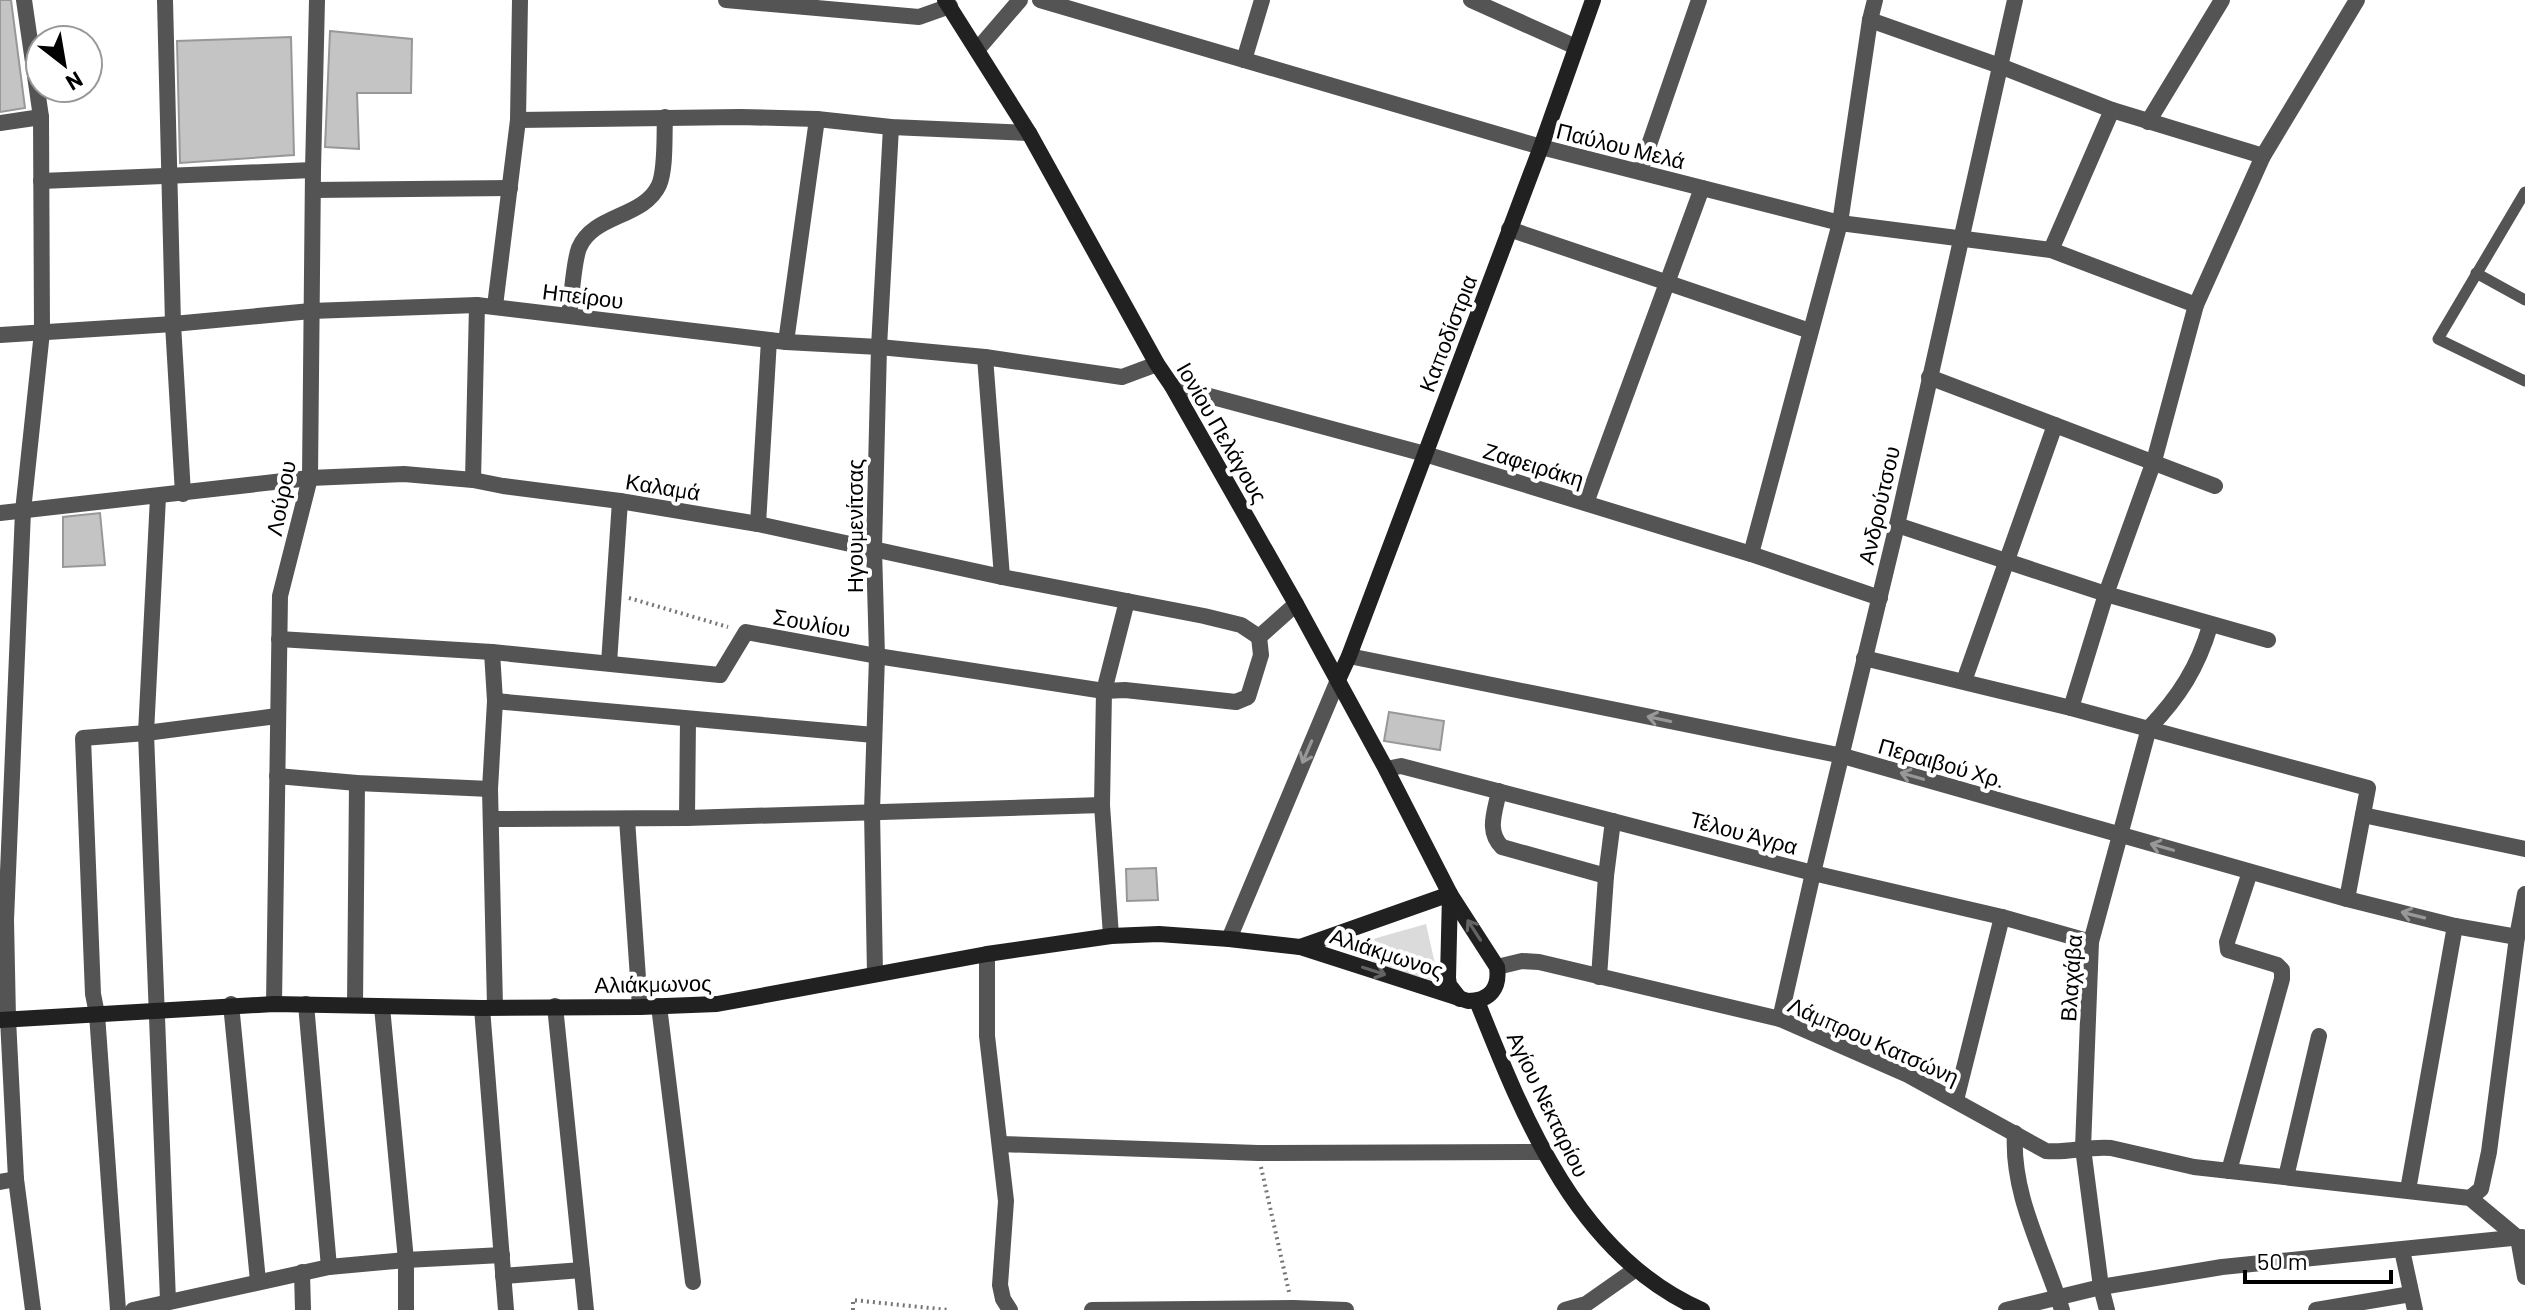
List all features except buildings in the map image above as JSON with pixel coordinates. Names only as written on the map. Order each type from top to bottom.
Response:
[{"type":"street","points":[[24,0],[41,117],[42,332],[23,511],[7,740],[3,920],[8,1181],[33,1310]]},
{"type":"street","points":[[165,0],[173,324],[183,494]]},
{"type":"street","name":"Λούρου","points":[[274,1004],[280,596],[310,478],[317,0]]},
{"type":"street","points":[[495,306],[518,120],[520,0]]},
{"type":"street","points":[[726,0],[783,2],[919,17],[948,3]]},
{"type":"street","points":[[977,50],[1020,0]]},
{"type":"street","name":"Παύλου Μελά","points":[[1040,0],[1541,147],[1840,223],[2051,250],[2196,305]]},
{"type":"street","points":[[1244,60],[1262,0]]},
{"type":"street","points":[[1471,0],[1576,47]]},
{"type":"street","name":"Καποδίστρια","points":[[1338,680],[1541,147],[1593,0]]},
{"type":"street","points":[[1640,171],[1699,0]]},
{"type":"street","points":[[1751,554],[1840,223],[1875,0]]},
{"type":"street","name":"Ανδρούτσου","points":[[1780,1019],[1897,525],[2015,0]]},
{"type":"street","points":[[2148,122],[2222,0]]},
{"type":"street","points":[[2071,708],[2106,594],[2154,461],[2196,305],[2263,156],[2357,0]]},
{"type":"street","name":"Ιονίου Πελάγους","points":[[948,3],[1029,133],[1157,364],[1296,604],[1450,894]]},
{"type":"street","points":[[1870,20],[2112,110],[2263,156]]},
{"type":"street","points":[[2051,250],[2112,110]]},
{"type":"street","points":[[0,123],[41,117]]},
{"type":"street","points":[[518,120],[665,117],[817,119],[891,127],[1029,133]]},
{"type":"street","points":[[569,315],[579,247],[606,221],[652,197],[660,182],[665,117]]},
{"type":"street","points":[[786,342],[817,119]]},
{"type":"street","name":"Ηγουμενίτσας","points":[[875,974],[872,811],[877,656],[874,549],[879,347],[891,127]]},
{"type":"street","points":[[41,181],[313,170]]},
{"type":"street","points":[[313,190],[510,188]]},
{"type":"street","points":[[1586,503],[1702,188]]},
{"type":"street","points":[[1509,229],[1810,331]]},
{"type":"street","points":[[473,480],[477,305]]},
{"type":"street","name":"Ηπείρου","points":[[0,335],[311,311],[477,305],[786,342],[985,357],[1122,377],[1157,364]]},
{"type":"street","points":[[758,524],[769,340]]},
{"type":"street","points":[[985,357],[1002,577]]},
{"type":"street","points":[[1929,377],[2215,486]]},
{"type":"street","name":"Ζαφειράκη","points":[[1172,386],[1425,454],[1751,554],[1880,598]]},
{"type":"street","points":[[1964,681],[2055,425]]},
{"type":"street","name":"Καλαμά","points":[[0,513],[310,478],[404,474],[473,480],[758,524],[1241,625],[1259,637]]},
{"type":"street","points":[[158,497],[146,733],[168,1301]]},
{"type":"street","points":[[609,663],[620,501]]},
{"type":"street","points":[[1897,525],[2106,594],[2268,640]]},
{"type":"street","points":[[1111,936],[1102,805],[1104,691],[1127,601]]},
{"type":"street","points":[[1259,637],[1296,604]]},
{"type":"street","name":"Βλαχάβα","points":[[2107,1310],[2101,1287],[2083,1148],[2091,942],[2149,728],[2174,701],[2192,675],[2210,626]]},
{"type":"street","name":"Σουλίου","points":[[279,639],[492,652],[720,675],[746,632],[1104,691],[1125,690],[1236,702],[1248,697],[1261,655],[1259,637]]},
{"type":"street","points":[[492,652],[495,701],[490,789],[489,1007],[506,1310]]},
{"type":"street","name":"Περαιβού Χρ.","points":[[1349,656],[1843,756],[2347,899],[2455,926],[2517,937]]},
{"type":"street","points":[[1864,658],[2149,728],[2368,788],[2347,899]]},
{"type":"street","points":[[1229,939],[1338,680]]},
{"type":"street","points":[[495,701],[874,735]]},
{"type":"street","points":[[118,1310],[97,1014],[93,994],[83,738],[277,716]]},
{"type":"street","points":[[687,818],[688,719]]},
{"type":"street","name":"Τέλου Άγρα","points":[[1386,769],[1401,766],[2091,942]]},
{"type":"street","points":[[277,776],[490,789]]},
{"type":"street","points":[[355,1005],[357,783]]},
{"type":"street","points":[[1499,791],[1491,831],[1502,847],[1606,876]]},
{"type":"street","points":[[491,819],[687,818],[1102,805]]},
{"type":"street","points":[[2363,815],[2525,849]]},
{"type":"street","points":[[627,819],[640,1007]]},
{"type":"street","points":[[1599,977],[1613,821]]},
{"type":"street","points":[[2229,1171],[2282,979],[2282,970],[2277,965],[2228,950],[2227,942],[2250,872]]},
{"type":"street","points":[[1450,894],[1497,967],[1499,979],[1496,988],[1486,998],[1469,1000]]},
{"type":"street","name":"Αλιάκμωνος","points":[[1300,947],[1450,894]]},
{"type":"street","name":"Αγίου Νεκταρίου","points":[[1450,894],[1448,978],[1453,992],[1469,1000],[1545,1152],[1570,1195],[1606,1239],[1636,1269],[1660,1287],[1702,1310]]},
{"type":"street","points":[[2525,894],[2489,1152],[2481,1189],[2470,1198],[2522,1238],[2525,1277]]},
{"type":"street","points":[[1956,1100],[2002,917]]},
{"type":"street","points":[[2408,1190],[2455,926]]},
{"type":"street","name":"Αλιάκμωνος","points":[[4,1019],[156,1012],[231,1004],[382,1007],[717,1004],[987,954],[1111,936],[1159,934],[1300,947],[1469,1000]]},
{"type":"street","points":[[987,954],[987,1036],[1006,1201],[1000,1285],[1003,1299],[1010,1310]]},
{"type":"street","name":"Λάμπρου Κατσώνη","points":[[1497,967],[1522,961],[1539,962],[1780,1019],[1908,1075],[2046,1151],[2111,1148],[2194,1167],[2470,1198]]},
{"type":"street","points":[[231,1004],[258,1281]]},
{"type":"street","points":[[306,1004],[329,1267]]},
{"type":"street","points":[[555,1006],[586,1310]]},
{"type":"street","points":[[659,1006],[693,1282]]},
{"type":"street","points":[[382,1007],[406,1260],[406,1310]]},
{"type":"street","points":[[2286,1177],[2319,1036]]},
{"type":"street","points":[[2015,1133],[2013,1155],[2021,1196],[2060,1304]]},
{"type":"street","points":[[1000,1144],[1258,1153],[1545,1152]]},
{"type":"street","points":[[2006,1310],[2060,1304],[2101,1287],[2222,1267],[2522,1238]]},
{"type":"street","points":[[2316,1310],[2413,1302],[2402,1250]]},
{"type":"street","points":[[133,1310],[329,1267],[502,1255]]},
{"type":"street","points":[[1565,1310],[1586,1304],[1636,1269]]},
{"type":"street","points":[[503,1276],[582,1270]]},
{"type":"street","points":[[302,1272],[303,1310]]},
{"type":"street","points":[[1092,1310],[1346,1310]]},
{"type":"lane","points":[[2525,192],[2438,339],[2525,381]]},
{"type":"lane","points":[[2476,273],[2525,300]]},
{"type":"path","points":[[615,594],[746,632]]},
{"type":"path","points":[[1258,1153],[1293,1309]]},
{"type":"path","points":[[853,1310],[853,1300],[949,1310]]},
{"type":"shaded area","points":[[1426,924],[1439,982],[1396,971],[1341,948]]}]
